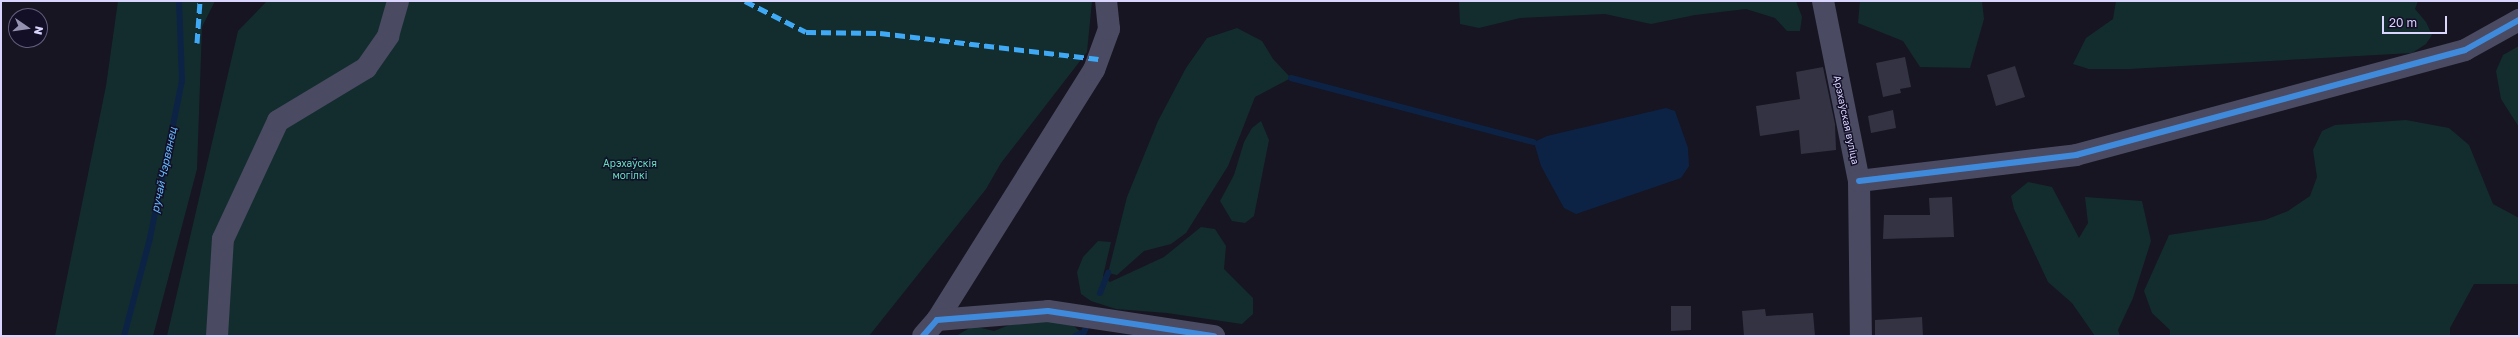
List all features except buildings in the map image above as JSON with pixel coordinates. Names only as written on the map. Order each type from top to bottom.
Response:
[{"type":"street","points":[[217,336],[223,239],[278,121],[366,68],[388,36],[398,1]]},
{"type":"street","points":[[930,328],[1094,70],[1109,29],[1106,1]]},
{"type":"street","name":"Арэхаўская вуліца","points":[[1824,1],[1830,41],[1859,181],[1861,336]]},
{"type":"street","points":[[1859,181],[2076,155],[2465,50],[2519,20]]},
{"type":"street","points":[[930,328],[1048,310],[1214,336]]},
{"type":"green space","points":[[118,1],[215,1],[202,27],[197,169],[153,336],[55,336],[106,86]]},
{"type":"green space","name":"Арэхаўскія могілкі","points":[[267,1],[1092,1],[1087,52],[1001,163],[986,189],[869,336],[167,336],[238,31]]},
{"type":"green space","points":[[1459,1],[1796,1],[1802,17],[1800,31],[1787,31],[1775,18],[1746,9],[1695,15],[1651,24],[1605,14],[1520,18],[1479,28],[1460,24]]},
{"type":"green space","points":[[1860,1],[1982,1],[1984,19],[1970,68],[1920,67],[1903,41],[1858,23]]},
{"type":"green space","points":[[2116,1],[2418,1],[2415,9],[2426,22],[2432,35],[2426,44],[2412,53],[2129,69],[2089,69],[2073,64],[2086,38],[2113,19]]},
{"type":"green space","points":[[1237,28],[1262,41],[1273,59],[1291,78],[1255,97],[1228,166],[1186,233],[1171,244],[1144,251],[1117,275],[1108,273],[1127,197],[1158,121],[1186,68],[1207,38]]},
{"type":"green space","points":[[2519,46],[2519,127],[2501,99],[2496,71],[2503,55]]},
{"type":"green space","points":[[2406,120],[2449,128],[2469,145],[2493,204],[2519,218],[2519,284],[2474,284],[2450,328],[2450,336],[2170,336],[2170,330],[2152,313],[2144,291],[2169,235],[2265,220],[2288,211],[2310,196],[2317,177],[2313,150],[2322,131],[2335,125]]},
{"type":"green space","points":[[1261,121],[1269,140],[1254,216],[1245,223],[1232,221],[1220,201],[1234,175],[1244,142],[1252,128]]},
{"type":"green space","points":[[2028,182],[2052,187],[2079,238],[2088,223],[2085,197],[2142,201],[2151,241],[2133,298],[2118,330],[2120,336],[2095,336],[2072,303],[2048,282],[2014,209],[2011,196]]},
{"type":"green space","points":[[1201,227],[1215,229],[1226,246],[1224,269],[1253,298],[1253,314],[1242,324],[1167,313],[1116,309],[1091,301],[1081,294],[1077,272],[1083,257],[1098,241],[1111,242],[1103,276],[1110,282],[1164,257]]},
{"type":"green space","points":[[1032,316],[1064,318],[1086,336],[956,336],[973,326],[994,331]]},
{"type":"water","points":[[1666,108],[1675,111],[1688,148],[1689,166],[1681,178],[1576,214],[1564,208],[1541,166],[1534,142],[1547,136]]},
{"type":"waterway","name":"ручай Чэрвянец","points":[[124,336],[150,238],[182,81],[179,1]]},
{"type":"waterway","points":[[1291,78],[1534,142]]},
{"type":"waterway","points":[[1100,293],[1108,273]]},
{"type":"waterway","points":[[1075,336],[1084,332],[1089,321]]},
{"type":"marked path","points":[[197,43],[200,1]]},
{"type":"marked path","points":[[745,1],[806,32],[880,33],[1098,59]]},
{"type":"cycle path","points":[[1859,181],[2076,155],[2465,50],[2519,20]]},
{"type":"cycle path","points":[[923,336],[937,320],[1048,311],[1214,336]]}]
